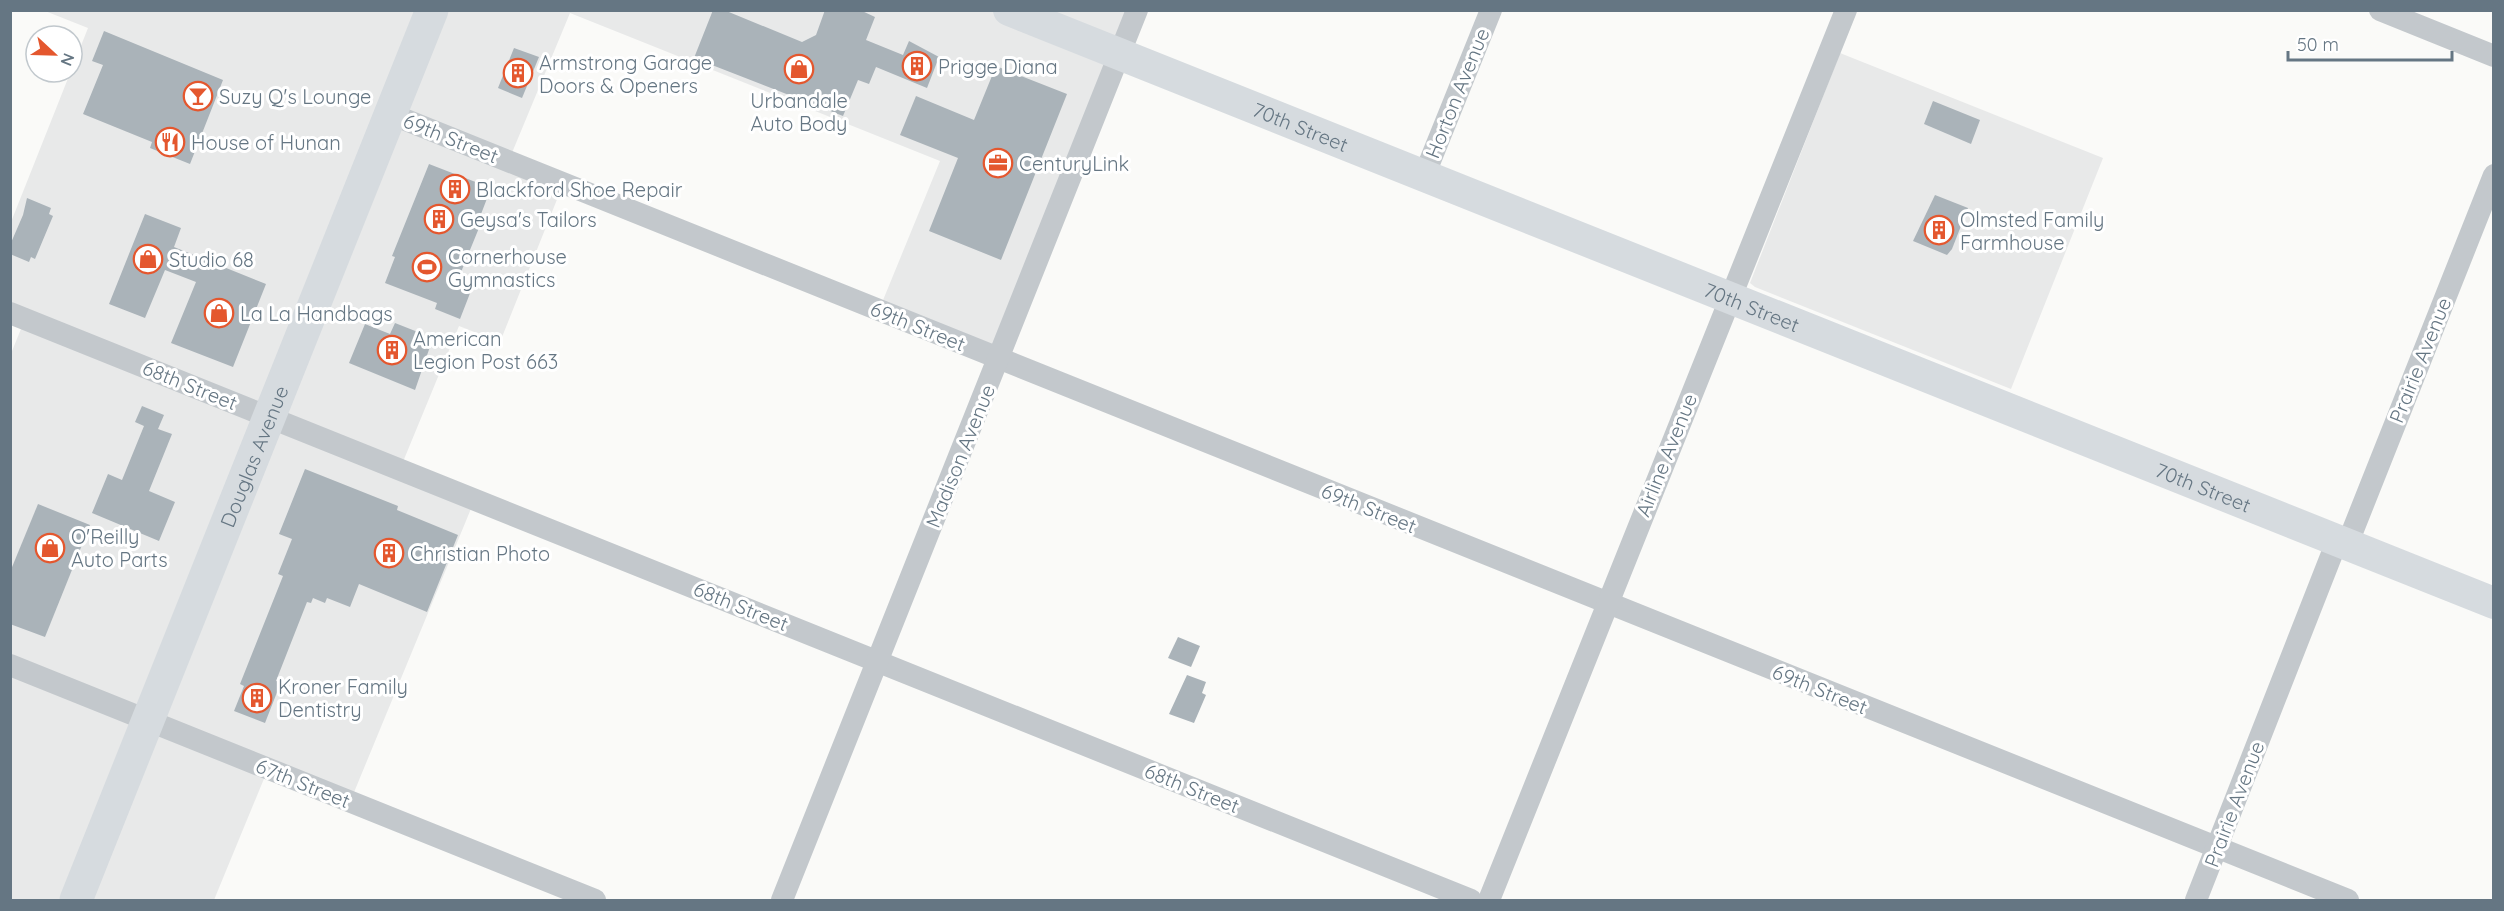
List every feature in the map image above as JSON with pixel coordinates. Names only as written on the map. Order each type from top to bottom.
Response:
[{"type":"main road","name":"Douglas Avenue","points":[[76,900],[432,10]]},
{"type":"main road","name":"70th Street","points":[[1009,10],[2493,603]]},
{"type":"street","name":"Madison Avenue","points":[[782,900],[1137,10]]},
{"type":"street","name":"Horton Avenue","points":[[1424,176],[1491,10]]},
{"type":"street","name":"Airline Avenue","points":[[1489,900],[1846,10]]},
{"type":"street","points":[[2380,10],[2493,56]]},
{"type":"street","name":"69th Street","points":[[391,114],[2348,900]]},
{"type":"street","name":"Prairie Avenue","points":[[2196,900],[2493,175]]},
{"type":"street","name":"68th Street","points":[[10,314],[1471,900]]},
{"type":"street","name":"67th Street","points":[[10,665],[596,900]]},
{"type":"shaded area","points":[[45,11],[1137,11],[998,358],[879,310],[940,161],[570,13],[509,160],[564,182],[500,342],[459,326],[400,469],[475,499],[350,802],[268,769],[214,900],[11,900],[10,356],[25,319],[11,313],[11,222],[66,84],[84,84],[84,38],[88,28],[84,24],[78,24]]},
{"type":"shaded area","points":[[1840,53],[2103,158],[2011,389],[1755,287],[1750,283]]},
{"type":"building","name":"Urbandale Auto Body","points":[[713,10],[724,10],[802,42],[816,35],[825,10],[860,10],[875,17],[866,40],[903,55],[909,41],[939,57],[927,88],[876,67],[869,84],[858,80],[843,116],[694,58]]},
{"type":"building","points":[[104,31],[223,80],[190,164],[150,148],[152,142],[83,114],[103,65],[92,61]]},
{"type":"building","name":"Armstrong Garage Doors & Openers","points":[[514,48],[539,57],[522,98],[498,88]]},
{"type":"building","name":"CenturyLink","points":[[996,66],[1067,94],[1001,260],[929,231],[958,158],[900,135],[916,96],[974,120]]},
{"type":"building","points":[[1933,101],[1980,120],[1971,144],[1924,124]]},
{"type":"building","points":[[429,164],[491,188],[478,222],[481,223],[459,277],[474,283],[460,319],[435,309],[437,303],[385,283],[395,257],[392,256]]},
{"type":"building","name":"Olmsted Family Farmhouse","points":[[1935,195],[1968,208],[1952,249],[1947,255],[1913,241]]},
{"type":"building","points":[[27,198],[51,208],[49,214],[53,216],[35,259],[31,257],[29,262],[10,254],[10,245],[23,215]]},
{"type":"building","points":[[145,214],[181,228],[174,247],[266,284],[233,367],[171,343],[196,282],[165,270],[145,318],[109,304]]},
{"type":"building","name":"American Legion Post 663","points":[[395,323],[433,338],[415,390],[349,363],[365,324],[390,334]]},
{"type":"building","points":[[142,406],[164,415],[158,429],[172,434],[149,491],[175,502],[159,541],[92,513],[108,474],[122,480],[144,426],[135,422]]},
{"type":"building","name":"Christian Photo","points":[[305,469],[398,506],[397,510],[458,535],[427,612],[359,584],[350,607],[327,598],[325,603],[313,598],[311,603],[307,602],[276,681],[281,682],[265,723],[234,711],[244,686],[240,684],[283,576],[278,574],[292,539],[279,534]]},
{"type":"building","name":"O'Reilly Auto Parts","points":[[38,504],[90,525],[45,637],[10,624],[10,572]]},
{"type":"building","points":[[1178,637],[1200,646],[1191,667],[1168,658]]},
{"type":"building","points":[[1187,675],[1206,682],[1202,693],[1206,695],[1194,723],[1169,714]]},
{"type":"place","name":"Prigge Diana","points":[[917,66]]},
{"type":"place","name":"Urbandale Auto Body","points":[[799,69]]},
{"type":"place","name":"Armstrong Garage Doors & Openers","points":[[518,73]]},
{"type":"place","name":"Suzy Q's Lounge","points":[[198,96]]},
{"type":"place","name":"House of Hunan","points":[[170,142]]},
{"type":"place","name":"CenturyLink","points":[[998,163]]},
{"type":"place","name":"Blackford Shoe Repair","points":[[455,189]]},
{"type":"place","name":"Geysa's Tailors","points":[[439,219]]},
{"type":"place","name":"Olmsted Family Farmhouse","points":[[1939,230]]},
{"type":"place","name":"Studio 68","points":[[148,259]]},
{"type":"place","name":"Cornerhouse Gymnastics","points":[[427,267]]},
{"type":"place","name":"La La Handbags","points":[[219,313]]},
{"type":"place","name":"American Legion Post 663","points":[[392,350]]},
{"type":"place","name":"O'Reilly Auto Parts","points":[[50,548]]},
{"type":"place","name":"Christian Photo","points":[[389,553]]},
{"type":"place","name":"Kroner Family Dentistry","points":[[257,698]]}]
